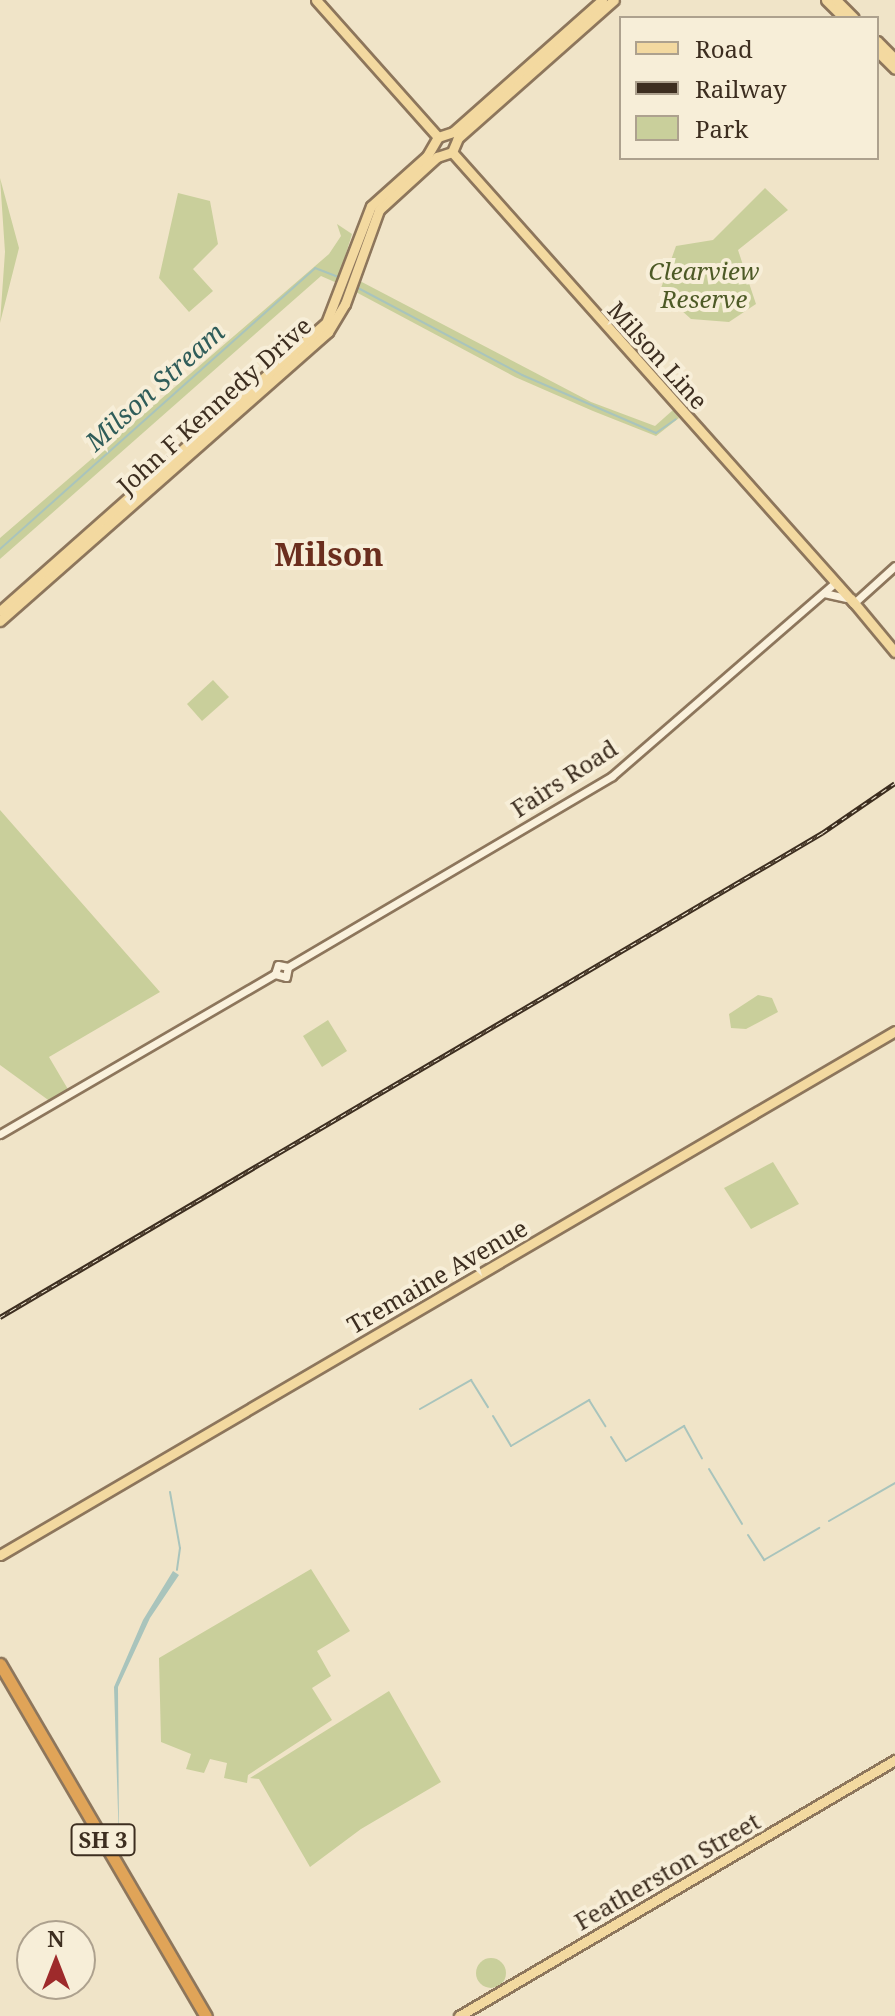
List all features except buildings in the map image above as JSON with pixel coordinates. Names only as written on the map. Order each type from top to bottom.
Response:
[{"type":"highway","name":"SH 3","points":[[0,1664],[206,2016]]},
{"type":"main road","points":[[316,0],[450,150]]},
{"type":"main road","name":"John F Kennedy Drive","points":[[0,621],[326,323],[371,206],[440,139],[602,0]]},
{"type":"main road","name":"John F Kennedy Drive","points":[[0,611],[328,332],[345,304],[379,210],[450,150],[614,0]]},
{"type":"main road","points":[[826,0],[842,16]]},
{"type":"main road","points":[[836,0],[852,16]]},
{"type":"main road","points":[[879,43],[895,59]]},
{"type":"main road","points":[[879,53],[895,69]]},
{"type":"main road","points":[[440,139],[450,150]]},
{"type":"main road","name":"Milson Line","points":[[450,150],[895,652]]},
{"type":"main road","name":"Tremaine Avenue","points":[[0,1555],[895,1031]]},
{"type":"main road","name":"Featherston Street","points":[[459,2016],[895,1760]]},
{"type":"street","points":[[821,594],[849,601],[895,566]]},
{"type":"street","name":"Fairs Road","points":[[0,1134],[275,974],[286,977],[288,967],[612,776],[834,584]]},
{"type":"green space","points":[[0,178],[19,248],[0,323],[5,252]]},
{"type":"green space","name":"Clearview Reserve","points":[[765,188],[788,210],[738,250],[756,304],[729,322],[691,319],[660,291],[676,246],[713,240]]},
{"type":"green space","points":[[178,193],[210,201],[218,244],[193,269],[213,291],[189,312],[159,278]]},
{"type":"green space","points":[[337,224],[352,234],[337,283],[321,276],[0,559],[0,538],[329,254],[341,236]]},
{"type":"green space","points":[[358,280],[591,402],[655,426],[673,410],[679,418],[656,436],[593,411],[515,377],[354,291]]},
{"type":"green space","points":[[213,680],[229,697],[202,721],[187,704]]},
{"type":"green space","points":[[0,810],[160,992],[49,1057],[69,1091],[51,1102],[0,1065]]},
{"type":"green space","points":[[758,995],[772,998],[778,1012],[746,1029],[731,1028],[729,1014]]},
{"type":"green space","points":[[328,1020],[347,1051],[322,1067],[303,1036]]},
{"type":"green space","points":[[773,1162],[799,1204],[751,1229],[724,1188]]},
{"type":"green space","points":[[311,1569],[350,1631],[317,1651],[331,1676],[312,1688],[332,1720],[248,1775],[247,1783],[224,1778],[227,1763],[210,1759],[204,1773],[186,1769],[191,1754],[161,1742],[159,1658]]},
{"type":"green space","points":[[389,1691],[441,1782],[361,1829],[310,1867],[259,1779],[250,1778]]},
{"type":"green space","points":[[491,1958],[497,1959],[505,1967],[505,1979],[497,1987],[491,1988],[485,1987],[477,1979],[476,1973],[477,1967],[485,1959]]},
{"type":"water","points":[[173,1571],[179,1575],[150,1618],[118,1687],[119,1843],[114,1687],[143,1620]]},
{"type":"waterway","name":"Milson Stream","points":[[0,549],[315,268],[338,277]]},
{"type":"waterway","name":"Milson Stream","points":[[358,288],[522,375],[656,433],[676,419]]},
{"type":"waterway","points":[[420,1409],[471,1380],[488,1407]]},
{"type":"waterway","points":[[493,1416],[511,1446],[589,1400],[605,1426]]},
{"type":"waterway","points":[[611,1437],[626,1461],[684,1426],[702,1458]]},
{"type":"waterway","points":[[709,1469],[742,1524]]},
{"type":"waterway","points":[[829,1521],[895,1483]]},
{"type":"waterway","points":[[170,1492],[180,1548],[177,1570]]},
{"type":"waterway","points":[[748,1535],[764,1560],[819,1528]]},
{"type":"railway","points":[[0,1317],[822,833],[895,783]]},
{"type":"district","name":"Milson","points":[[329,554]]}]
